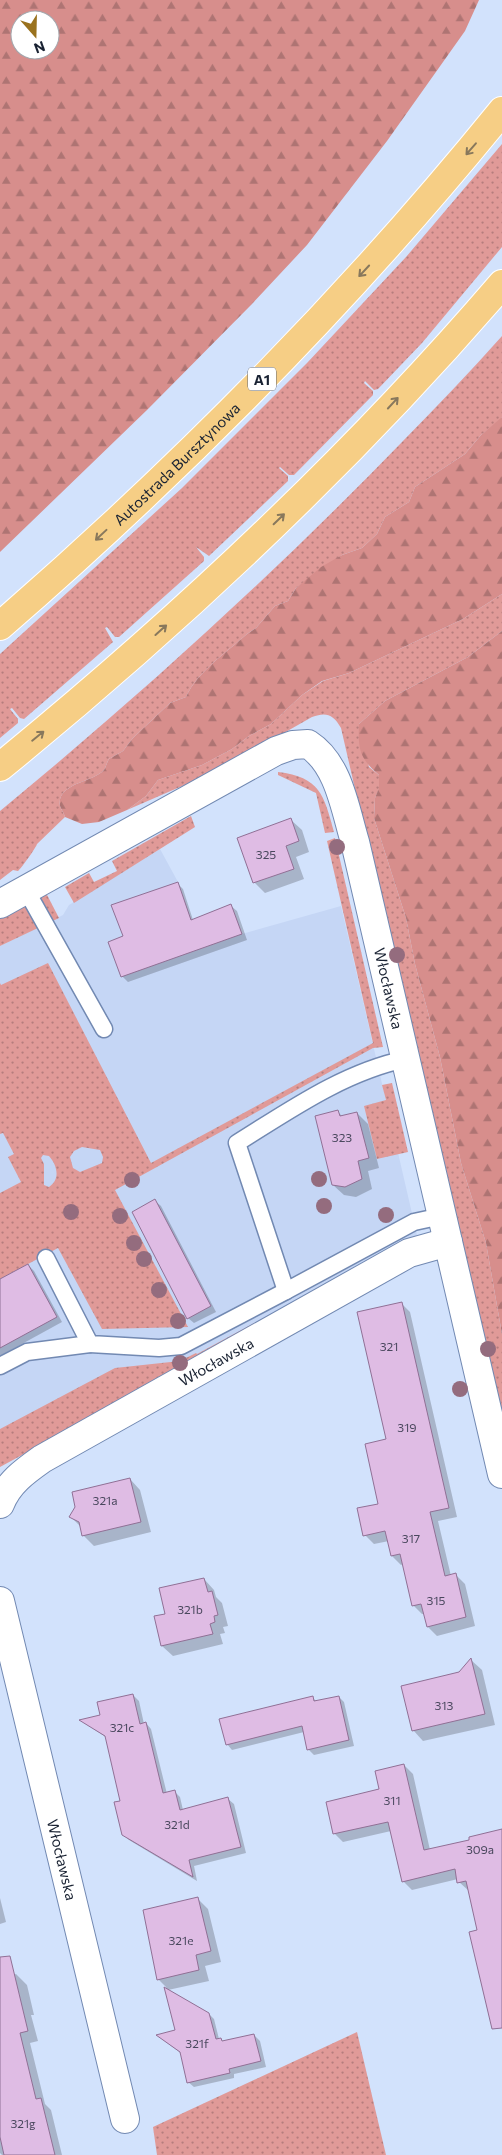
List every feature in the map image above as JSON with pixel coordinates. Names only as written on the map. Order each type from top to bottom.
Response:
[{"type":"highway","name":"Autostrada Bursztynowa","points":[[0,626],[124,514],[249,392],[383,251],[502,112]]},
{"type":"highway","points":[[0,767],[131,656],[221,575],[347,453],[502,284]]},
{"type":"street","name":"Włocławska","points":[[26,890],[261,758],[293,746],[308,744],[327,762],[338,786],[355,842],[502,1474]]},
{"type":"street","points":[[0,904],[26,890]]},
{"type":"street","name":"Włocławska","points":[[0,1504],[5,1492],[22,1473],[42,1459],[409,1253],[448,1242]]},
{"type":"street","name":"Włocławska","points":[[0,1601],[125,2119]]},
{"type":"lane","points":[[26,890],[104,1030]]},
{"type":"lane","points":[[286,1291],[237,1143],[307,1099],[378,1066],[406,1059]]},
{"type":"lane","points":[[0,1366],[27,1352],[90,1344],[159,1348],[181,1346],[414,1222],[442,1216]]},
{"type":"lane","points":[[46,1258],[90,1344]]},
{"type":"shaded area","points":[[502,144],[502,247],[422,343],[378,389],[374,390],[365,381],[364,383],[373,391],[373,395],[294,475],[289,475],[280,467],[288,476],[288,481],[209,556],[196,547],[204,557],[204,561],[119,637],[115,637],[107,627],[105,628],[113,642],[24,719],[20,718],[12,708],[10,709],[18,719],[18,723],[0,738],[0,654],[182,488],[307,363],[406,257]]},
{"type":"shaded area","points":[[502,336],[502,417],[500,420],[481,435],[465,454],[415,487],[409,502],[385,517],[377,534],[362,548],[342,555],[296,588],[288,601],[275,606],[256,628],[205,671],[186,697],[170,703],[133,738],[123,751],[109,759],[104,770],[64,792],[60,798],[60,806],[65,817],[37,844],[29,858],[18,871],[13,870],[0,880],[0,811],[105,723],[257,585],[355,490],[466,376]]},
{"type":"shaded area","points":[[502,594],[502,631],[468,657],[385,701],[359,724],[369,767],[379,775],[379,789],[375,798],[374,818],[406,918],[415,964],[440,1057],[461,1163],[486,1243],[502,1334],[502,1427],[341,728],[329,715],[312,717],[219,770],[127,810],[146,796],[158,780],[202,765],[232,749],[249,736],[271,724],[302,695],[323,681],[349,673],[463,619]]},
{"type":"shaded area","points":[[278,772],[292,774],[312,783],[323,798],[334,832],[325,833],[316,793],[278,775]]},
{"type":"shaded area","points":[[191,816],[195,827],[74,903],[65,887],[89,873],[94,882],[117,871],[112,861]]},
{"type":"shaded area","points":[[335,838],[383,1047],[373,1048],[115,1190],[188,1327],[102,1329],[58,1248],[0,1279],[0,1193],[21,1182],[8,1157],[14,1154],[3,1133],[0,1134],[0,983],[1,985],[48,963],[151,1163],[373,1043],[327,841]],"holes":[[[82,1147],[100,1150],[103,1157],[102,1163],[80,1172],[73,1168],[70,1157],[74,1151]],[[43,1155],[49,1156],[56,1168],[55,1180],[49,1187],[44,1185],[44,1164],[41,1158]]]},
{"type":"shaded area","points":[[160,849],[178,882],[201,949],[242,934],[341,906],[417,1235],[0,1461],[0,946],[63,915],[69,905]]},
{"type":"shaded area","points":[[45,891],[59,918],[0,946],[0,916]]},
{"type":"shaded area","points":[[392,1083],[408,1152],[377,1159],[364,1106],[386,1100],[382,1085]]},
{"type":"shaded area","points":[[417,1235],[188,1365],[0,1467],[0,1429],[115,1368],[180,1361],[197,1354]]},
{"type":"shaded area","points":[[357,2032],[386,2155],[157,2155],[153,2127]]},
{"type":"green space","points":[[0,0],[479,0],[465,31],[387,141],[307,245],[251,305],[147,410],[0,552]]},
{"type":"green space","points":[[502,417],[502,594],[463,619],[349,673],[322,681],[302,695],[271,724],[249,736],[232,749],[202,765],[158,780],[146,796],[127,810],[99,822],[82,824],[65,817],[60,806],[60,798],[64,792],[104,770],[109,759],[123,751],[133,738],[170,703],[186,697],[205,671],[256,628],[275,606],[288,601],[296,588],[321,567],[342,555],[362,548],[377,534],[385,517],[409,502],[415,487],[465,454],[481,435]]},
{"type":"green space","points":[[502,631],[502,1334],[486,1243],[461,1163],[440,1057],[415,964],[406,918],[374,818],[375,798],[379,788],[379,775],[367,763],[361,752],[359,724],[385,701],[468,657]]},
{"type":"building","points":[[291,818],[299,841],[286,846],[294,869],[253,883],[237,838]]},
{"type":"building","points":[[178,882],[191,920],[231,904],[242,934],[121,977],[108,942],[123,936],[111,905]]},
{"type":"building","points":[[338,1110],[340,1116],[357,1112],[369,1158],[358,1161],[362,1179],[345,1187],[332,1185],[315,1116]]},
{"type":"building","points":[[155,1199],[211,1306],[187,1319],[132,1212]]},
{"type":"building","points":[[28,1264],[57,1317],[0,1348],[0,1279]]},
{"type":"building","points":[[402,1302],[449,1508],[430,1512],[445,1576],[456,1573],[466,1617],[427,1627],[421,1604],[412,1606],[400,1554],[391,1556],[385,1531],[363,1536],[357,1508],[378,1504],[365,1444],[386,1439],[357,1312]]},
{"type":"building","points":[[130,1478],[141,1522],[82,1536],[79,1522],[69,1517],[75,1507],[72,1492]]},
{"type":"building","points":[[204,1578],[208,1592],[212,1591],[218,1615],[214,1616],[215,1622],[210,1624],[213,1634],[161,1646],[154,1616],[165,1614],[159,1588]]},
{"type":"building","points":[[471,1658],[485,1714],[412,1731],[401,1686],[459,1672]]},
{"type":"building","points":[[133,1694],[140,1724],[146,1722],[163,1793],[175,1790],[180,1810],[228,1797],[241,1847],[189,1860],[193,1877],[122,1835],[114,1802],[120,1801],[105,1736],[79,1720],[100,1715],[97,1702]]},
{"type":"building","points":[[313,1696],[314,1701],[339,1696],[349,1740],[307,1750],[302,1726],[226,1745],[219,1719]]},
{"type":"building","points":[[404,1764],[424,1850],[469,1840],[469,1837],[502,1829],[502,2028],[492,2029],[469,1932],[477,1930],[466,1881],[457,1883],[455,1869],[402,1882],[388,1822],[333,1834],[326,1802],[379,1789],[375,1771]]},
{"type":"building","points":[[198,1897],[211,1951],[196,1955],[199,1970],[157,1980],[143,1910]]},
{"type":"building","points":[[10,1956],[28,2031],[20,2033],[36,2099],[41,2098],[55,2155],[4,2155],[0,2137],[0,1957]]},
{"type":"building","points":[[164,1987],[209,2013],[216,2039],[221,2038],[222,2041],[254,2034],[261,2061],[229,2069],[230,2073],[187,2083],[180,2052],[156,2035],[175,2030]]}]
